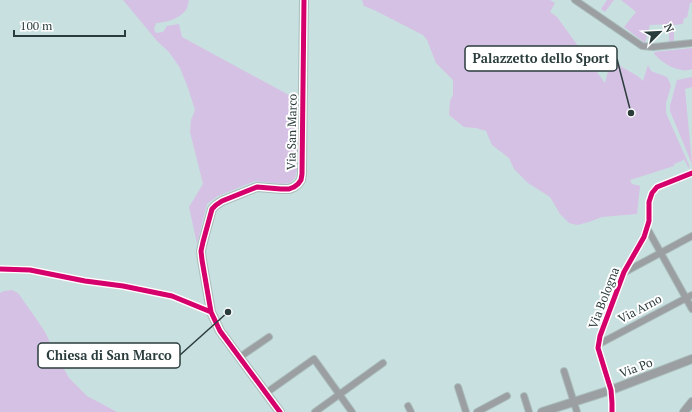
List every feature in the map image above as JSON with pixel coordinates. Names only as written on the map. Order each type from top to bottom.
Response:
[{"type":"street","name":"Via San Marco","points":[[280,412],[220,331],[212,312],[201,251],[212,209],[216,205],[222,201],[257,187],[288,189],[298,184],[301,180],[304,0]]},
{"type":"street","points":[[575,0],[642,46],[653,47],[692,43]]},
{"type":"street","name":"Via Bologna","points":[[612,412],[611,390],[598,348],[600,336],[624,272],[644,237],[649,221],[649,202],[652,193],[657,187],[692,173]]},
{"type":"street","points":[[647,228],[692,310]]},
{"type":"street","points":[[624,272],[692,236]]},
{"type":"street","points":[[0,268],[30,270],[172,296],[212,312]]},
{"type":"street","name":"Via Arno","points":[[599,344],[692,295]]},
{"type":"street","points":[[240,358],[269,337]]},
{"type":"street","name":"Via Po","points":[[542,412],[611,390],[692,359]]},
{"type":"street","points":[[266,393],[314,360],[352,412]]},
{"type":"street","points":[[315,412],[383,363]]},
{"type":"street","points":[[564,371],[577,412]]},
{"type":"street","points":[[458,387],[466,412]]},
{"type":"street","points":[[477,412],[507,396]]},
{"type":"street","points":[[524,396],[529,412]]},
{"type":"street","points":[[684,412],[692,402]]},
{"type":"street","points":[[408,406],[411,412]]},
{"type":"shaded area","points":[[123,0],[189,0],[186,10],[177,18],[156,23],[154,29],[156,33],[163,32],[167,26],[179,24],[182,37],[300,101],[297,170],[295,178],[290,183],[282,184],[255,181],[218,196],[207,204],[197,244],[189,207],[203,184],[190,132],[191,120],[195,110],[180,68],[169,52],[157,41]]},
{"type":"shaded area","points":[[362,0],[550,0],[555,3],[550,12],[557,17],[605,83],[612,56],[618,64],[643,81],[648,65],[651,71],[667,77],[671,86],[666,103],[666,113],[689,165],[689,169],[683,157],[684,160],[674,164],[674,166],[630,180],[632,184],[640,186],[637,214],[602,217],[577,225],[569,223],[560,214],[550,197],[528,183],[514,169],[509,158],[492,145],[486,131],[464,127],[449,115],[450,101],[453,95],[453,80],[436,63],[427,40],[423,35],[364,6]]},
{"type":"shaded area","points":[[607,0],[614,0],[605,12],[601,9]]},
{"type":"shaded area","points":[[621,0],[692,0],[692,3],[690,3],[687,18],[684,18],[683,24],[674,25],[674,41],[669,42],[669,24],[650,25],[645,43],[624,27],[636,12]]},
{"type":"shaded area","points":[[692,48],[692,69],[687,70],[678,69],[667,65],[655,55],[654,52]]},
{"type":"shaded area","points":[[692,77],[692,87],[685,89],[692,164],[670,111],[670,106],[677,80]]},
{"type":"shaded area","points":[[12,290],[18,293],[45,332],[69,378],[87,396],[117,412],[0,412],[0,293]]},
{"type":"cycle path","points":[[280,412],[220,331],[211,312],[201,251],[212,209],[216,205],[222,201],[257,187],[289,189],[294,187],[301,180],[304,0]]},
{"type":"cycle path","points":[[612,412],[611,390],[598,348],[600,336],[624,272],[644,237],[649,221],[649,202],[652,193],[657,187],[692,173]]},
{"type":"cycle path","points":[[0,269],[30,270],[85,281],[123,286],[172,296],[211,312]]},
{"type":"place","name":"Palazzetto dello Sport","points":[[631,113]]},
{"type":"place","name":"Chiesa di San Marco","points":[[228,312]]}]
